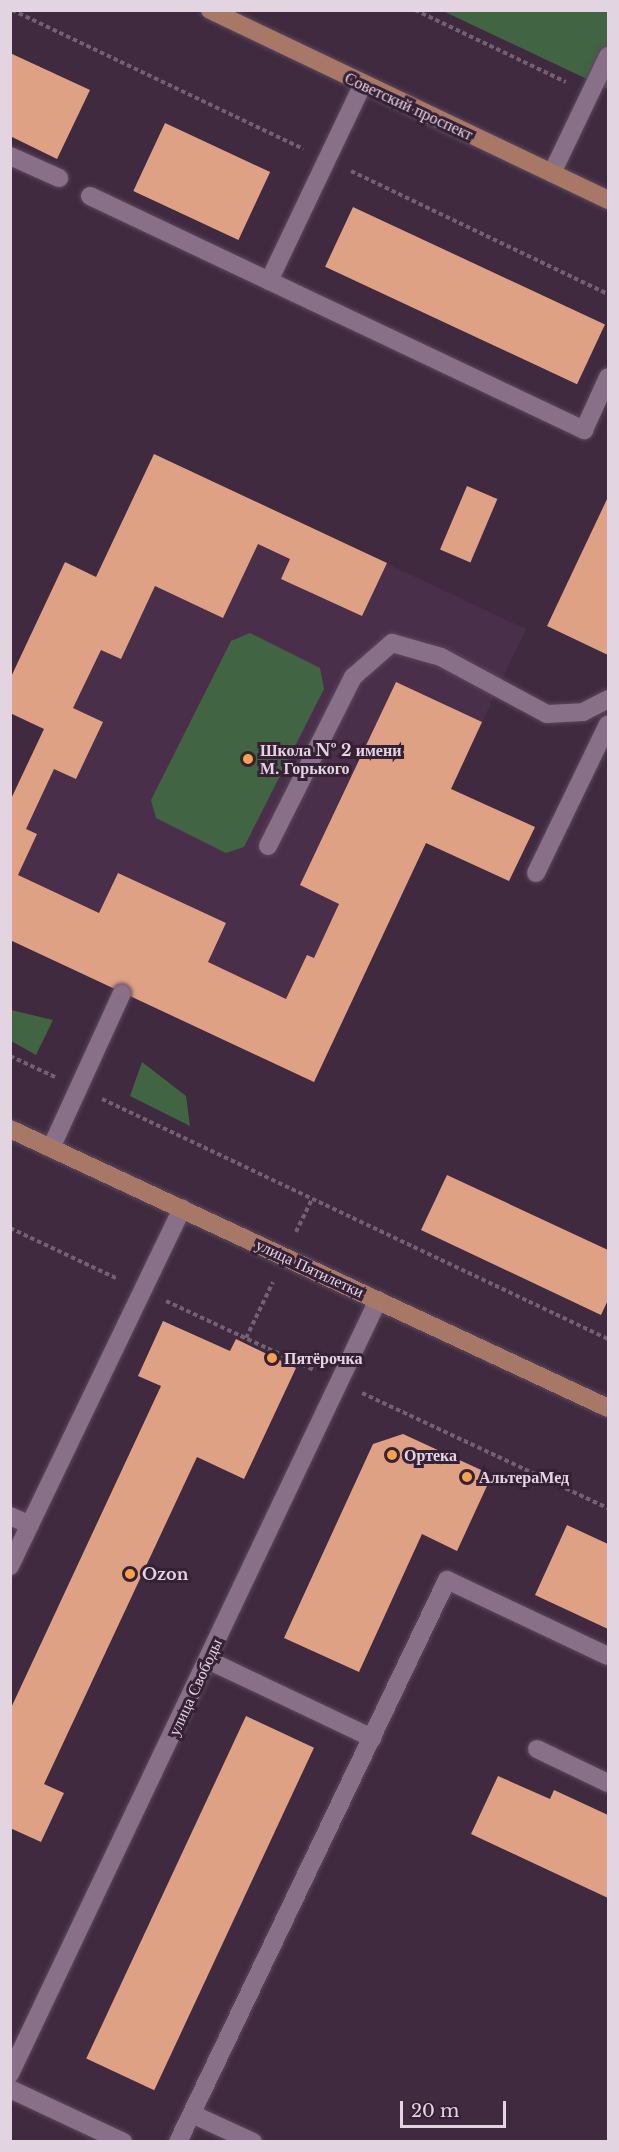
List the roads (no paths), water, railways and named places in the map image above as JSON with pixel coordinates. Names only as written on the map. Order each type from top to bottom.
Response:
[{"type":"main road","name":"Советский проспект","points":[[210,10],[609,200]]},
{"type":"main road","name":"улица Пятилетки","points":[[10,1129],[609,1408]]},
{"type":"street","points":[[552,173],[609,56]]},
{"type":"street","points":[[269,281],[363,84]]},
{"type":"street","points":[[10,156],[59,178]]},
{"type":"street","points":[[90,196],[584,430],[609,377]]},
{"type":"street","points":[[268,846],[353,677],[392,643],[441,657],[547,714],[583,712],[609,699]]},
{"type":"street","points":[[536,873],[609,724]]},
{"type":"street","points":[[51,1148],[122,993]]},
{"type":"street","points":[[10,1566],[182,1208]]},
{"type":"street","name":"улица Свободы","points":[[10,2074],[378,1300]]},
{"type":"street","points":[[10,1516],[30,1525]]},
{"type":"street","points":[[178,2142],[447,1580],[609,1656]]},
{"type":"street","points":[[208,1660],[372,1738]]},
{"type":"street","points":[[537,1749],[609,1783]]},
{"type":"street","points":[[10,2089],[123,2142]]},
{"type":"street","points":[[192,2114],[253,2142]]},
{"type":"place","name":"Школа № 2 имени М. Горького","points":[[248,759]]},
{"type":"place","name":"Пятёрочка","points":[[272,1358]]},
{"type":"place","name":"Ортека","points":[[392,1455]]},
{"type":"place","name":"АльтераМед","points":[[467,1477]]},
{"type":"place","name":"Ozon","points":[[130,1574]]}]
